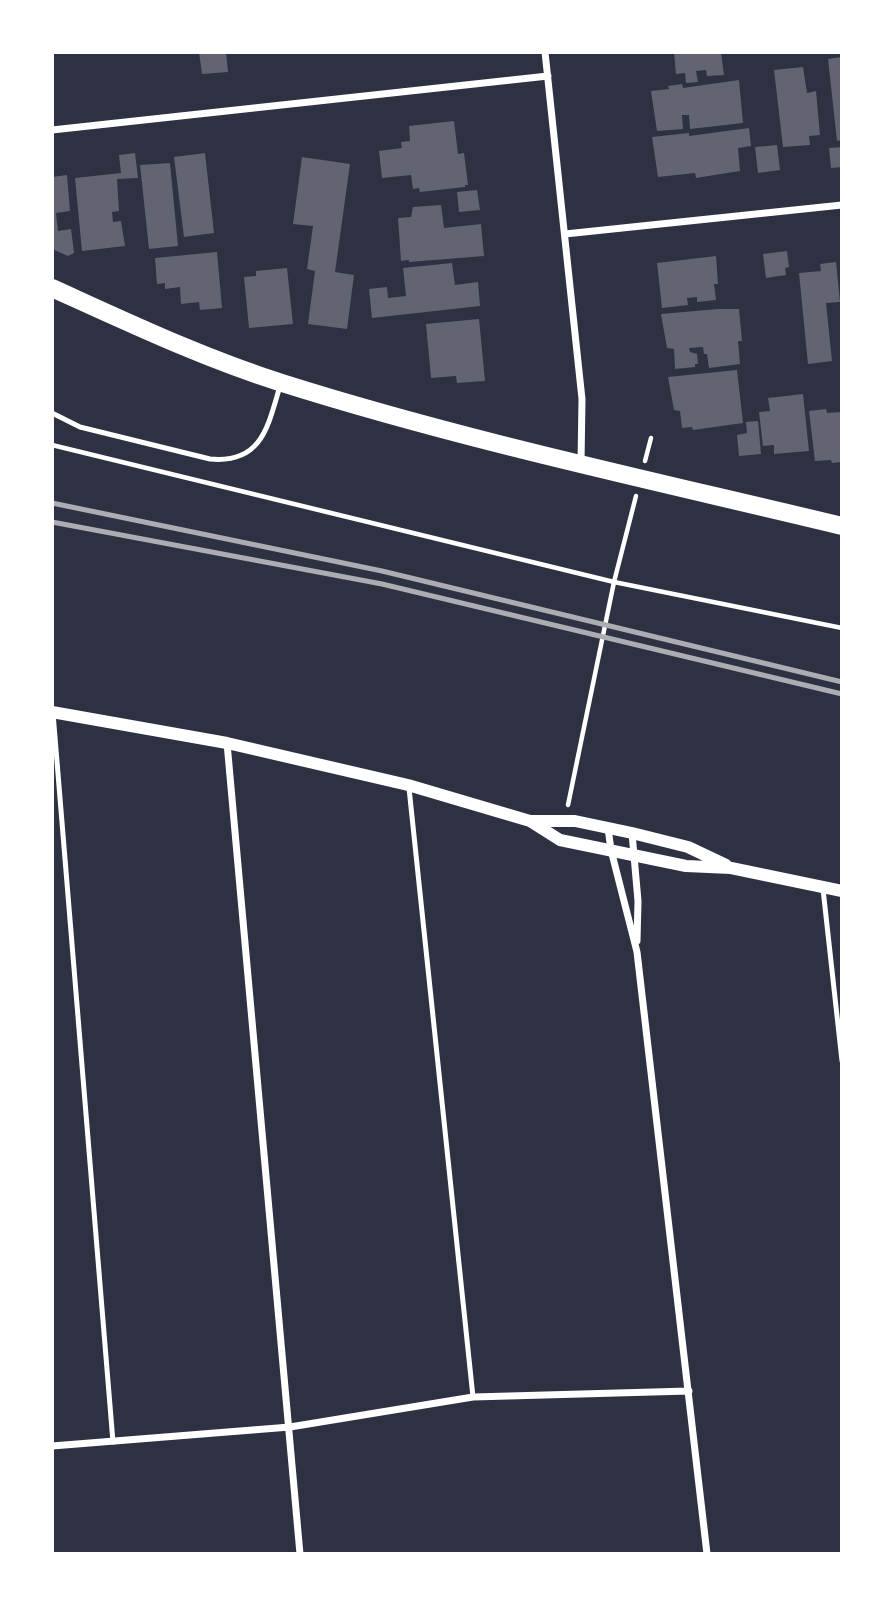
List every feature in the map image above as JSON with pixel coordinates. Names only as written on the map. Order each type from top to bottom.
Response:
[{"type":"main road","points":[[52,288],[140,328],[281,383],[451,432],[842,526]]},
{"type":"street","points":[[545,52],[582,399],[581,463]]},
{"type":"street","points":[[52,130],[548,76]]},
{"type":"street","points":[[565,234],[842,205]]},
{"type":"street","points":[[52,712],[227,743],[408,785],[530,821],[560,840],[686,866],[731,868],[842,891]]},
{"type":"street","points":[[227,743],[300,1553]]},
{"type":"street","points":[[530,821],[575,821],[632,833],[688,847],[731,868]]},
{"type":"street","points":[[608,828],[637,952],[707,1553]]},
{"type":"street","points":[[632,833],[638,901],[637,952]]},
{"type":"street","points":[[52,1446],[290,1427],[473,1397],[689,1391]]},
{"type":"lane","points":[[52,413],[80,427],[210,459],[228,460],[244,455],[261,441],[281,383]]},
{"type":"lane","points":[[52,712],[113,1442]]},
{"type":"lane","points":[[408,785],[473,1397]]},
{"type":"lane","points":[[823,886],[842,1061]]},
{"type":"path","points":[[645,461],[651,438]]},
{"type":"path","points":[[52,445],[614,582],[842,628]]},
{"type":"path","points":[[564,821],[614,582],[636,496]]},
{"type":"building","points":[[199,52],[226,52],[228,72],[202,74]]},
{"type":"building","points":[[674,52],[721,52],[724,75],[707,76],[706,70],[696,71],[698,82],[686,83],[685,73],[676,74]]},
{"type":"building","points":[[842,57],[842,140],[837,141],[828,59]]},
{"type":"building","points":[[803,67],[807,93],[816,91],[820,135],[809,136],[810,145],[783,147],[774,70]]},
{"type":"building","points":[[739,80],[743,123],[690,129],[689,115],[682,115],[683,129],[657,131],[651,91],[682,84],[683,88]]},
{"type":"building","points":[[454,121],[458,154],[464,153],[468,185],[420,192],[419,188],[413,189],[411,175],[382,178],[379,151],[402,148],[401,142],[410,141],[409,126]]},
{"type":"building","points":[[749,128],[751,146],[738,148],[740,171],[696,178],[695,173],[658,177],[652,137],[689,133],[689,136]]},
{"type":"building","points":[[777,145],[780,170],[758,173],[755,147]]},
{"type":"building","points":[[842,147],[842,167],[831,168],[829,148]]},
{"type":"building","points":[[135,153],[138,178],[117,179],[119,211],[112,212],[113,222],[121,221],[125,246],[82,251],[75,178],[121,173],[119,155]]},
{"type":"building","points":[[205,153],[214,233],[184,237],[174,157]]},
{"type":"building","points":[[302,157],[350,164],[335,272],[354,275],[347,329],[308,324],[315,271],[307,269],[313,226],[293,224]]},
{"type":"building","points":[[170,163],[178,246],[149,249],[140,165]]},
{"type":"building","points":[[67,175],[70,211],[56,213],[58,231],[71,229],[74,253],[68,256],[52,249],[52,177]]},
{"type":"building","points":[[477,190],[480,210],[459,212],[457,192]]},
{"type":"building","points":[[441,205],[444,228],[481,224],[484,256],[401,261],[398,218],[411,217],[413,207]]},
{"type":"building","points":[[787,251],[789,267],[785,268],[786,275],[766,278],[763,254]]},
{"type":"building","points":[[217,252],[222,308],[200,310],[199,302],[181,304],[180,287],[165,289],[165,283],[157,284],[155,258]]},
{"type":"building","points":[[716,256],[716,300],[697,302],[697,297],[687,298],[688,305],[662,308],[657,263]]},
{"type":"building","points":[[836,262],[840,302],[826,303],[832,361],[808,364],[799,273],[821,271],[820,264]]},
{"type":"building","points":[[452,263],[455,285],[478,282],[480,306],[372,318],[369,289],[387,287],[388,298],[406,296],[403,268]]},
{"type":"building","points":[[287,268],[293,324],[249,328],[244,277],[256,276],[256,271]]},
{"type":"building","points":[[739,309],[742,341],[738,341],[740,364],[709,368],[703,347],[689,348],[690,352],[697,354],[698,364],[695,364],[695,367],[675,369],[674,349],[667,348],[661,314]]},
{"type":"building","points":[[479,319],[485,381],[457,383],[456,376],[431,378],[426,324]]},
{"type":"building","points":[[737,370],[743,423],[693,430],[692,427],[682,428],[680,411],[674,410],[668,377]]},
{"type":"building","points":[[803,394],[809,451],[774,454],[774,445],[763,446],[759,412],[770,411],[768,398]]},
{"type":"building","points":[[826,409],[827,413],[842,412],[842,462],[815,461],[809,411]]},
{"type":"building","points":[[758,421],[761,454],[739,456],[737,435],[747,433],[746,422]]},
{"type":"railway","points":[[52,503],[382,571],[842,682]]},
{"type":"railway","points":[[52,522],[382,584],[842,694]]}]
